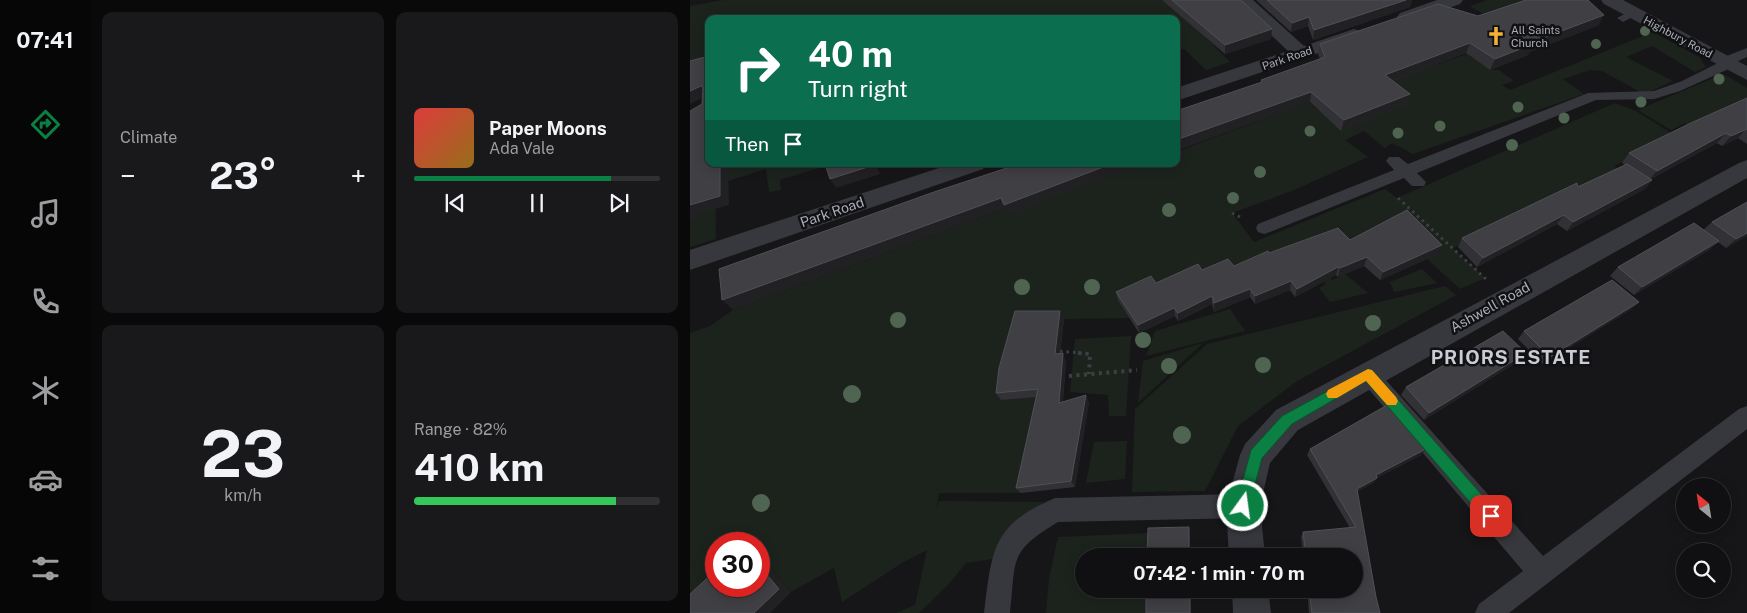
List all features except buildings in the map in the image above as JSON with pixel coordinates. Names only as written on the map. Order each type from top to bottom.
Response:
[{"type":"street","points":[[1243,0],[1301,53]]},
{"type":"street","points":[[1390,22],[1454,0]]},
{"type":"street","name":"Highbury Road","points":[[1610,0],[1629,16],[1747,74]]},
{"type":"street","name":"Park Road","points":[[1180,95],[1372,28]]},
{"type":"street","name":"Park Road","points":[[690,260],[966,167]]},
{"type":"street","name":"Ashwell Road","points":[[1246,548],[1243,506],[1256,455],[1287,420],[1747,168]]},
{"type":"street","points":[[1251,598],[1252,613]]},
{"type":"lane","points":[[1264,228],[1288,212],[1400,166],[1593,96],[1613,93],[1644,96],[1659,94],[1747,52]]},
{"type":"lane","points":[[1400,166],[1418,182]]},
{"type":"lane","points":[[1368,374],[1540,572]]},
{"type":"lane","points":[[1488,613],[1747,416]]},
{"type":"lane","points":[[997,613],[1003,561],[1010,544],[1025,528],[1055,510],[1243,506]]},
{"type":"path","points":[[1398,198],[1507,298]]},
{"type":"path","points":[[1060,351],[1090,354],[1089,374]]},
{"type":"path","points":[[1069,376],[1137,370]]},
{"type":"shaded area","points":[[723,0],[1162,0],[1188,20],[1230,62],[1206,70],[1184,49],[1180,50],[1180,15],[705,15],[705,70],[690,79],[690,6]]},
{"type":"shaded area","points":[[1488,0],[1550,0],[1495,21],[1470,6]]},
{"type":"shaded area","points":[[1653,32],[1699,57],[1706,67],[1695,72],[1652,46],[1626,57],[1673,81],[1644,94],[1602,71],[1590,70],[1563,79],[1584,94],[1413,154],[1392,143],[1385,148],[1364,131],[1345,140],[1368,157],[1294,190],[1232,213],[1254,242],[1385,189],[1397,198],[1615,103],[1636,111],[1676,136],[1614,166],[1623,173],[1453,248],[1485,278],[1460,289],[1427,259],[1438,253],[1347,248],[1118,300],[1130,318],[1064,319],[1042,396],[1021,493],[939,493],[936,512],[939,501],[1044,502],[1007,531],[992,559],[966,563],[947,586],[919,613],[896,613],[915,605],[927,550],[902,563],[842,602],[834,568],[791,592],[770,568],[770,532],[705,532],[705,596],[690,610],[690,333],[710,326],[733,310],[1006,208],[1009,214],[1133,167],[1180,167],[1180,150],[1309,102],[1319,111],[1352,79],[1433,66],[1467,54],[1490,70],[1499,70],[1514,81],[1502,85],[1510,90]]},
{"type":"shaded area","points":[[1723,74],[1747,88],[1747,104],[1694,129],[1685,123],[1671,130],[1638,110]]},
{"type":"shaded area","points":[[705,166],[823,167],[780,180],[781,190],[769,192],[766,169],[715,185],[716,239],[690,247],[690,170]]},
{"type":"shaded area","points":[[1422,269],[1437,283],[1394,292],[1390,282]]},
{"type":"shaded area","points":[[1321,270],[1332,280],[1345,274],[1368,293],[1330,302],[1319,288],[1326,284],[1315,272]]},
{"type":"shaded area","points":[[1445,286],[1456,295],[1297,381],[1238,426],[1205,491],[1132,492],[1135,409],[1207,344]]},
{"type":"shaded area","points":[[1230,309],[1245,331],[1146,356],[1155,331]]},
{"type":"shaded area","points":[[1131,336],[1126,416],[1109,416],[1108,395],[1070,392],[1075,339]]},
{"type":"shaded area","points":[[1203,343],[1138,403],[1143,361]]},
{"type":"shaded area","points":[[1127,441],[1125,479],[1086,483],[1094,442]]},
{"type":"shaded area","points":[[1150,533],[1149,548],[1075,548],[1075,598],[1147,598],[1146,613],[1046,613],[1049,578],[1058,537]]},
{"type":"slow traffic","points":[[1333,394],[1368,374],[1391,401]]},
{"type":"place","name":"All Saints Church","points":[[1496,36]]},
{"type":"district","name":"PRIORS ESTATE","points":[[1511,357]]},
{"type":"route","points":[[1243,506],[1256,455],[1287,420],[1368,374],[1491,516]]}]
